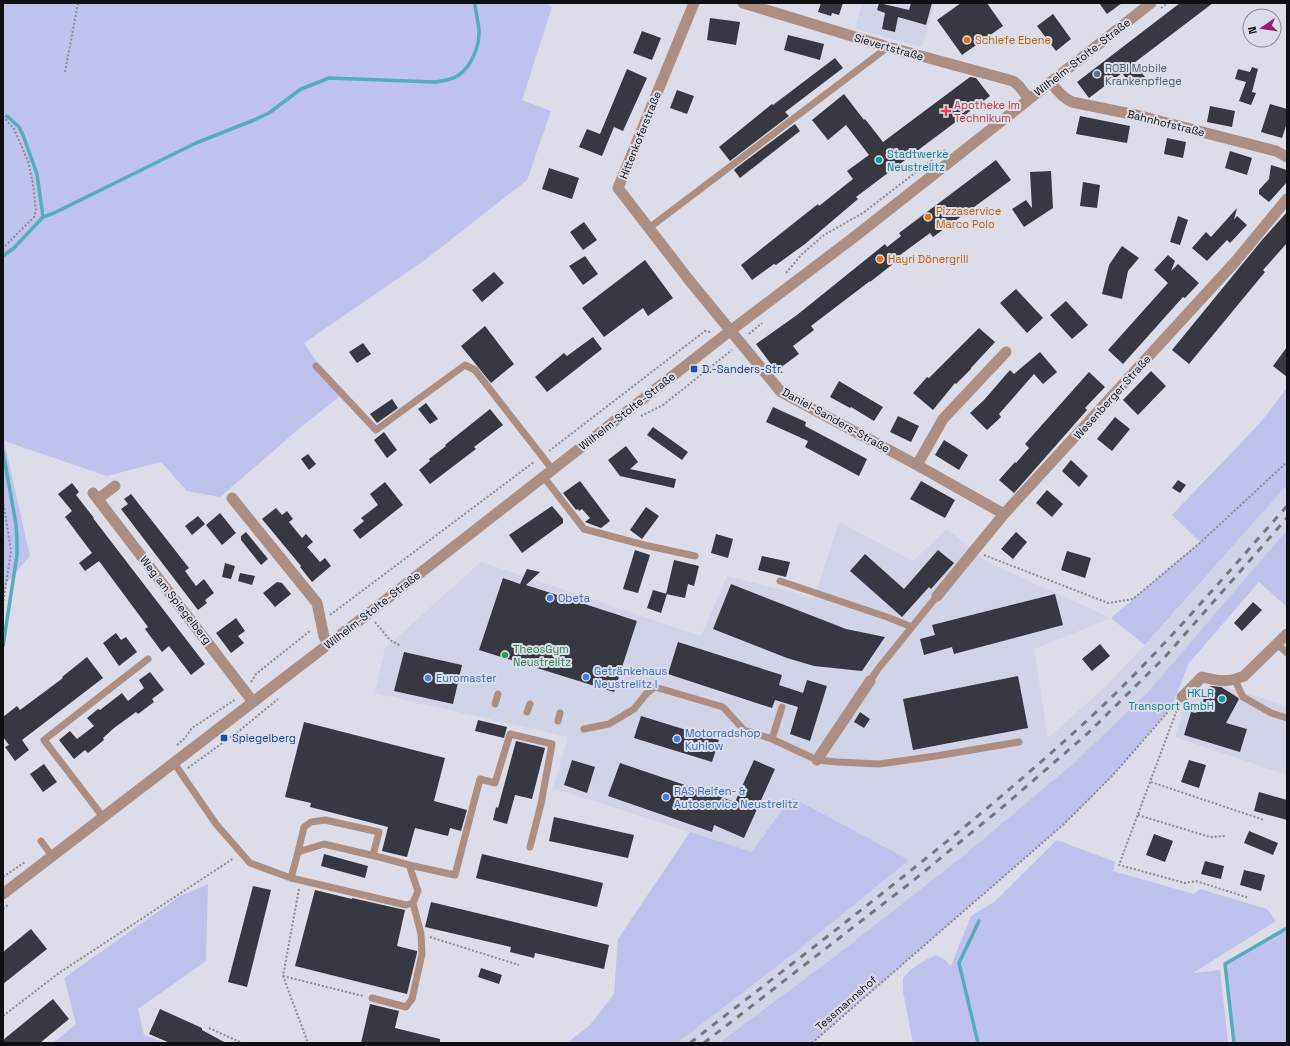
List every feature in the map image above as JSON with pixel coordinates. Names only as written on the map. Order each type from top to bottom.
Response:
[{"type":"street","name":"Hittenkoferstraße","points":[[694,3],[618,188],[728,328]]},
{"type":"street","name":"Sievertstraße","points":[[743,3],[888,47],[1013,81],[1029,99]]},
{"type":"street","name":"Wilhelm-Stolte-Straße","points":[[3,894],[368,613],[552,469],[728,328],[853,238],[1151,3]]},
{"type":"street","name":"Bahnhofstraße","points":[[1051,82],[1066,99],[1072,102],[1158,121],[1276,151],[1287,157]]},
{"type":"street","name":"Wesenberger Straße","points":[[937,596],[1004,514],[1235,262],[1287,199]]},
{"type":"street","name":"Daniel-Sanders-Straße","points":[[728,328],[781,392],[917,465],[1004,514]]},
{"type":"street","points":[[917,465],[943,419],[1006,352]]},
{"type":"street","name":"Weg am Spiegelberg","points":[[115,486],[95,496],[185,611],[253,702]]},
{"type":"street","points":[[232,498],[317,603],[324,637],[329,643]]},
{"type":"street","points":[[1182,697],[1202,677],[1216,680],[1235,680],[1244,676],[1287,634]]},
{"type":"street","points":[[817,760],[870,682]]},
{"type":"lane","points":[[649,228],[888,47]]},
{"type":"lane","points":[[316,366],[376,430],[465,365],[475,370],[543,455],[552,469]]},
{"type":"lane","points":[[543,476],[584,529],[644,545],[695,556]]},
{"type":"lane","points":[[780,581],[912,627]]},
{"type":"lane","points":[[870,682],[878,668],[937,596]]},
{"type":"lane","points":[[1277,644],[1287,653]]},
{"type":"lane","points":[[103,817],[44,740],[148,659]]},
{"type":"lane","points":[[1235,680],[1243,697],[1271,713],[1287,718]]},
{"type":"lane","points":[[584,729],[609,724],[634,709],[646,694],[655,687],[723,707],[744,730],[772,739],[817,760],[879,764],[1019,742]]},
{"type":"lane","points":[[495,704],[498,694]]},
{"type":"lane","points":[[527,712],[530,704]]},
{"type":"lane","points":[[772,739],[782,707]]},
{"type":"lane","points":[[558,721],[560,713]]},
{"type":"lane","points":[[298,852],[324,844],[373,855],[409,866],[455,875],[480,779],[495,783],[510,734],[552,744],[541,804],[530,847]]},
{"type":"lane","points":[[174,763],[216,824],[250,863],[291,878],[406,905],[413,903]]},
{"type":"lane","points":[[291,878],[304,827],[311,822],[325,820],[379,832],[373,855]]},
{"type":"lane","points":[[41,841],[52,856]]},
{"type":"lane","points":[[372,998],[406,1008],[412,999],[422,954],[421,934],[413,903],[418,891],[409,866]]},
{"type":"path","points":[[65,72],[78,3]]},
{"type":"path","points":[[3,116],[14,129],[28,161],[33,184],[36,210],[34,217],[3,248]]},
{"type":"path","points":[[786,274],[802,254],[824,235],[863,213],[948,147]]},
{"type":"path","points":[[245,692],[256,674],[321,622],[705,331],[714,334],[728,328]]},
{"type":"path","points":[[974,551],[1108,603],[1133,599],[1201,542],[1287,462]]},
{"type":"path","points":[[3,500],[11,551],[3,604]]},
{"type":"path","points":[[368,613],[390,640],[401,646]]},
{"type":"path","points":[[1182,697],[1119,864],[1185,883],[1196,881],[1249,898]]},
{"type":"path","name":"Tessmannshof","points":[[812,1043],[1064,824],[1113,775],[1182,697]]},
{"type":"path","points":[[181,773],[200,760]]},
{"type":"path","points":[[1151,782],[1264,820]]},
{"type":"path","points":[[1138,815],[1210,837],[1225,836]]},
{"type":"path","points":[[3,1016],[59,973],[204,876],[242,854]]},
{"type":"path","points":[[301,880],[283,976],[308,1043]]},
{"type":"path","points":[[421,934],[519,966]]},
{"type":"path","points":[[283,976],[372,998]]},
{"type":"path","points":[[209,1028],[242,1043]]},
{"type":"shaded area","points":[[3,3],[545,3],[552,7],[522,100],[551,111],[527,180],[425,260],[304,343],[340,396],[300,428],[220,497],[187,491],[161,462],[107,476],[4,441],[30,556],[6,584],[3,602]]},
{"type":"shaded area","points":[[862,3],[935,3],[922,47],[855,29]]},
{"type":"shaded area","points":[[1287,388],[1287,485],[1145,645],[1111,618],[1200,542],[1172,515],[1260,423]]},
{"type":"shaded area","points":[[1287,485],[1287,530],[1148,692],[1074,763],[963,856],[838,954],[719,1043],[677,1043],[793,954],[791,797],[752,852],[553,788],[568,737],[375,693],[385,648],[481,562],[701,636],[727,576],[814,598],[839,522],[913,561],[947,529],[987,562],[1111,618],[1034,649],[1048,738],[1105,687],[1162,627]]},
{"type":"shaded area","points":[[1287,530],[1287,607],[1259,582],[1189,663],[1171,708],[1113,775],[1064,824],[812,1043],[719,1043],[838,954],[963,856],[1074,763],[1148,692]]},
{"type":"shaded area","points":[[1213,683],[1287,706],[1287,775],[1175,737],[1184,707]]},
{"type":"shaded area","points":[[791,797],[909,860],[793,954],[677,1043],[567,1043],[590,1025],[614,994],[618,939],[690,832],[752,852]]},
{"type":"shaded area","points":[[1057,840],[1115,862],[1113,871],[1194,894],[1200,889],[1267,909],[1276,921],[1193,973],[1220,970],[1228,1043],[913,1043],[903,991],[903,978],[918,965],[936,955],[944,959],[951,966],[971,916],[994,902]]},
{"type":"shaded area","points":[[208,884],[206,961],[138,1009],[144,1035],[166,1043],[53,1043],[76,1024],[64,978],[180,896]]},
{"type":"shaded area","points":[[1287,928],[1287,1043],[1234,1043],[1225,964]]},
{"type":"building","points":[[821,3],[843,3],[839,15],[832,13],[831,16],[818,12]]},
{"type":"building","points":[[879,3],[909,10],[911,3],[932,3],[926,25],[898,17],[895,32],[882,29],[885,13],[877,10]]},
{"type":"building","name":"Schiefe Ebene","points":[[961,3],[987,3],[1003,26],[962,55],[937,20]]},
{"type":"building","points":[[1099,3],[1122,3],[1107,14]]},
{"type":"building","points":[[1180,3],[1213,3],[1134,63],[1145,77],[1133,87],[1122,73],[1089,98],[1077,82]]},
{"type":"building","points":[[1053,14],[1071,39],[1056,51],[1037,26]]},
{"type":"building","points":[[710,18],[740,22],[736,45],[707,40]]},
{"type":"building","points":[[642,31],[661,38],[652,60],[633,53]]},
{"type":"building","points":[[788,35],[824,44],[820,60],[784,50]]},
{"type":"building","points":[[835,58],[843,68],[785,112],[789,116],[730,161],[719,147],[772,104],[773,105]]},
{"type":"building","points":[[1252,67],[1258,69],[1252,92],[1256,93],[1251,105],[1239,101],[1246,82],[1235,79],[1238,69],[1250,72]]},
{"type":"building","points":[[627,69],[647,78],[623,131],[614,127],[602,156],[579,147],[587,129],[600,134]]},
{"type":"building","points":[[970,77],[976,78],[990,96],[856,197],[858,199],[805,244],[752,280],[741,265],[818,204],[819,206],[853,179],[847,171],[869,155],[846,125],[828,140],[812,120],[844,94],[883,142]]},
{"type":"building","points":[[677,90],[694,96],[687,114],[670,108]]},
{"type":"building","points":[[1270,104],[1287,109],[1287,123],[1282,138],[1261,132]]},
{"type":"building","points":[[1210,106],[1235,111],[1232,127],[1207,122]]},
{"type":"building","points":[[1080,116],[1130,126],[1127,143],[1076,134]]},
{"type":"building","points":[[795,124],[800,131],[740,178],[734,170],[736,168]]},
{"type":"building","points":[[1167,138],[1186,142],[1183,158],[1164,154]]},
{"type":"building","points":[[1230,151],[1252,158],[1247,175],[1225,168]]},
{"type":"building","points":[[996,160],[1011,180],[933,237],[930,233],[896,258],[898,260],[870,282],[811,326],[814,330],[793,346],[799,354],[776,371],[756,344],[797,315],[885,244],[887,247],[901,236],[899,233]]},
{"type":"building","points":[[1271,165],[1287,170],[1287,182],[1269,202],[1259,194],[1259,190],[1269,179]]},
{"type":"building","points":[[549,168],[579,178],[572,199],[542,189]]},
{"type":"building","points":[[1051,171],[1053,208],[1024,227],[1012,209],[1026,200],[1032,208],[1030,172]]},
{"type":"building","points":[[1083,182],[1100,185],[1097,208],[1080,206]]},
{"type":"building","points":[[1237,208],[1234,220],[1237,216],[1247,225],[1230,243],[1227,240],[1207,261],[1192,248],[1206,232],[1211,237]]},
{"type":"building","points":[[1287,212],[1287,243],[1263,270],[1265,272],[1189,364],[1172,350],[1262,240]]},
{"type":"building","points":[[1178,216],[1188,220],[1180,245],[1170,242]]},
{"type":"building","points":[[584,222],[597,240],[583,250],[570,232]]},
{"type":"building","points":[[1122,246],[1139,258],[1128,271],[1122,299],[1102,294],[1109,265]]},
{"type":"building","points":[[1168,255],[1175,261],[1171,271],[1178,264],[1199,283],[1185,298],[1183,297],[1123,364],[1108,350],[1168,283],[1154,270]]},
{"type":"building","points":[[585,256],[598,274],[583,285],[569,266]]},
{"type":"building","points":[[645,260],[673,298],[648,316],[643,308],[604,337],[582,308]]},
{"type":"building","points":[[494,272],[504,283],[482,302],[472,290]]},
{"type":"building","points":[[1016,289],[1043,318],[1027,333],[1000,303]]},
{"type":"building","points":[[1066,301],[1088,325],[1072,339],[1050,315]]},
{"type":"building","points":[[485,326],[514,364],[491,383],[461,346]]},
{"type":"building","points":[[979,328],[995,342],[971,369],[956,384],[955,383],[933,410],[913,393],[927,377],[929,378]]},
{"type":"building","points":[[593,337],[602,349],[547,392],[535,377],[564,353],[567,356]]},
{"type":"building","points":[[363,343],[371,354],[357,363],[349,352]]},
{"type":"building","points":[[1287,347],[1287,377],[1273,366]]},
{"type":"building","points":[[1040,352],[1057,372],[1043,384],[1034,374],[999,414],[1001,417],[987,430],[970,413],[984,400],[1010,370],[1014,374]]},
{"type":"building","points":[[1151,371],[1166,386],[1138,415],[1123,400]]},
{"type":"building","points":[[1089,372],[1105,387],[1085,408],[1087,410],[1014,493],[999,480],[1029,448],[1025,444]]},
{"type":"building","points":[[839,381],[883,407],[874,421],[851,407],[850,408],[830,397]]},
{"type":"building","points":[[392,399],[398,408],[377,423],[370,414]]},
{"type":"building","points":[[426,403],[438,419],[430,424],[418,409]]},
{"type":"building","points":[[773,407],[806,422],[805,426],[867,459],[859,476],[805,447],[808,441],[766,422]]},
{"type":"building","points":[[490,409],[503,425],[474,447],[476,449],[430,484],[419,470],[430,461],[429,459],[446,446],[445,445]]},
{"type":"building","points":[[898,416],[919,426],[911,442],[890,432]]},
{"type":"building","points":[[1115,417],[1130,429],[1112,451],[1097,439]]},
{"type":"building","points":[[653,427],[688,452],[682,460],[647,435]]},
{"type":"building","points":[[384,432],[397,450],[387,458],[374,440]]},
{"type":"building","points":[[944,440],[968,455],[959,470],[935,455]]},
{"type":"building","points":[[626,446],[638,462],[630,469],[676,479],[674,488],[620,476],[608,460]]},
{"type":"building","points":[[308,454],[316,464],[309,470],[301,459]]},
{"type":"building","points":[[1071,460],[1088,476],[1079,487],[1062,471]]},
{"type":"building","points":[[1178,480],[1186,485],[1180,493],[1172,488]]},
{"type":"building","points":[[580,481],[610,521],[601,528],[585,522],[590,518],[582,509],[579,511],[578,509],[576,510],[563,493]]},
{"type":"building","points":[[921,481],[955,500],[945,518],[910,499]]},
{"type":"building","points":[[385,482],[403,505],[360,539],[353,530],[364,521],[361,518],[378,505],[370,494]]},
{"type":"building","points":[[72,483],[79,492],[76,495],[205,664],[191,675],[169,646],[162,652],[145,629],[148,627],[99,561],[85,571],[79,563],[92,553],[65,517],[72,511],[58,494]]},
{"type":"building","points":[[1047,490],[1063,504],[1052,517],[1036,503]]},
{"type":"building","points":[[131,494],[189,568],[185,571],[196,586],[204,579],[214,593],[205,600],[207,603],[198,610],[121,509],[128,504],[124,499]]},
{"type":"building","points":[[552,506],[563,519],[563,523],[522,553],[509,535]]},
{"type":"building","points":[[646,507],[659,516],[642,539],[630,530]]},
{"type":"building","points":[[276,508],[282,515],[287,511],[293,519],[289,522],[302,538],[306,534],[313,542],[307,547],[320,562],[325,558],[331,566],[312,582],[300,567],[301,566],[262,519]]},
{"type":"building","points":[[220,513],[236,533],[222,545],[206,525]]},
{"type":"building","points":[[198,516],[205,524],[192,535],[185,526]]},
{"type":"building","points":[[246,532],[268,559],[261,565],[241,540],[241,536]]},
{"type":"building","points":[[1016,532],[1027,542],[1013,559],[1001,549]]},
{"type":"building","points":[[716,534],[733,539],[728,558],[711,553]]},
{"type":"building","points":[[635,550],[650,555],[638,593],[623,589]]},
{"type":"building","points":[[938,550],[954,563],[931,589],[929,587],[902,617],[850,571],[865,554],[904,589]]},
{"type":"building","points":[[1067,551],[1091,558],[1085,578],[1061,570]]},
{"type":"building","points":[[762,556],[790,562],[786,577],[758,570]]},
{"type":"building","points":[[674,560],[699,566],[694,586],[688,584],[685,598],[666,594]]},
{"type":"building","points":[[225,563],[235,566],[231,579],[222,577]]},
{"type":"building","points":[[527,569],[540,572],[526,585],[637,621],[614,692],[479,650],[503,578],[520,584]]},
{"type":"building","points":[[240,573],[255,576],[252,585],[238,581]]},
{"type":"building","points":[[277,582],[282,583],[291,594],[275,607],[263,593]]},
{"type":"building","points":[[731,584],[846,629],[885,637],[862,671],[814,666],[787,658],[713,629]]},
{"type":"building","points":[[653,590],[667,594],[661,613],[647,608]]},
{"type":"building","points":[[1055,594],[1063,625],[954,654],[952,647],[924,655],[920,639],[935,635],[932,625]]},
{"type":"building","points":[[1253,602],[1262,610],[1242,631],[1234,623]]},
{"type":"building","points":[[236,618],[245,631],[238,636],[244,643],[231,653],[216,633]]},
{"type":"building","points":[[116,633],[121,640],[126,637],[137,652],[119,666],[103,643]]},
{"type":"building","points":[[678,642],[782,675],[779,685],[803,693],[807,680],[827,686],[810,741],[790,734],[798,707],[775,700],[772,708],[668,674]]},
{"type":"building","points":[[1100,644],[1110,656],[1092,671],[1082,659]]},
{"type":"building","name":"Euromaster","points":[[404,652],[462,665],[453,704],[394,691]]},
{"type":"building","points":[[87,657],[103,678],[22,740],[29,750],[15,761],[5,747],[9,745],[3,737],[3,717],[17,706],[20,710],[63,678],[62,677]]},
{"type":"building","points":[[150,672],[164,690],[152,699],[154,702],[138,714],[136,712],[114,728],[103,738],[104,740],[88,753],[85,750],[74,759],[59,740],[70,731],[77,739],[94,726],[87,718],[122,693],[128,701],[144,688],[139,680]]},
{"type":"building","points":[[1018,676],[1028,728],[913,750],[903,699]]},
{"type":"building","points":[[1211,686],[1221,687],[1239,699],[1226,723],[1247,729],[1240,752],[1184,735],[1191,712],[1196,713]]},
{"type":"building","points":[[860,712],[870,719],[864,728],[854,722]]},
{"type":"building","name":"Motorradshop Kuhlow","points":[[641,716],[719,740],[712,762],[634,738]]},
{"type":"building","points":[[478,720],[507,727],[504,738],[475,731]]},
{"type":"building","points":[[304,722],[445,758],[434,801],[467,810],[461,831],[450,828],[448,836],[415,828],[407,857],[382,851],[388,827],[310,807],[311,803],[285,797]]},
{"type":"building","points":[[516,741],[545,748],[532,799],[515,795],[507,824],[493,820],[496,807],[498,808]]},
{"type":"building","points":[[572,760],[595,767],[587,793],[564,785]]},
{"type":"building","name":"RAS Reifen- & Autoservice Neustrelitz","points":[[754,760],[775,769],[744,838],[714,825],[712,832],[608,796],[620,763],[735,802]]},
{"type":"building","points":[[1189,760],[1206,765],[1199,788],[1181,782]]},
{"type":"building","points":[[44,764],[57,782],[43,792],[30,774]]},
{"type":"building","points":[[1259,792],[1287,800],[1287,820],[1254,811]]},
{"type":"building","points":[[554,817],[634,835],[628,858],[549,841]]},
{"type":"building","points":[[1249,831],[1278,843],[1273,855],[1244,843]]},
{"type":"building","points":[[1154,834],[1173,841],[1165,862],[1146,855]]},
{"type":"building","points":[[324,854],[368,866],[365,878],[321,866]]},
{"type":"building","points":[[482,854],[603,883],[597,907],[476,878]]},
{"type":"building","points":[[1205,861],[1224,866],[1221,879],[1201,874]]},
{"type":"building","points":[[1244,870],[1265,875],[1261,891],[1240,885]]},
{"type":"building","points":[[253,886],[271,890],[247,987],[228,982]]},
{"type":"building","points":[[315,890],[405,910],[397,946],[417,951],[407,994],[295,966]]},
{"type":"building","points":[[431,902],[609,945],[604,969],[535,953],[534,958],[510,952],[511,947],[425,927]]},
{"type":"building","points":[[31,929],[47,949],[3,984],[3,952]]},
{"type":"building","points":[[481,968],[502,975],[499,984],[478,977]]},
{"type":"building","points":[[53,999],[69,1019],[40,1043],[3,1043],[3,1040]]},
{"type":"building","points":[[370,1004],[399,1011],[395,1028],[440,1039],[440,1043],[361,1043]]},
{"type":"building","points":[[160,1009],[202,1028],[202,1030],[226,1043],[170,1043],[149,1034]]},
{"type":"waterway","points":[[3,256],[14,248],[43,217],[196,143],[269,113],[301,89],[329,78],[435,82],[456,77],[471,62],[478,45],[479,30],[475,5]]},
{"type":"waterway","points":[[7,116],[19,127],[37,174],[43,217]]},
{"type":"waterway","points":[[3,452],[16,524],[17,539],[17,555],[3,646]]},
{"type":"waterway","points":[[978,1043],[959,963],[979,921]]},
{"type":"waterway","points":[[1234,1043],[1225,964],[1287,928]]},
{"type":"railway","points":[[690,1043],[888,889],[985,810],[1080,727],[1161,647],[1287,506]]},
{"type":"railway","points":[[704,1043],[914,880],[1005,805],[1087,734],[1165,657],[1287,518]]},
{"type":"place","name":"Schiefe Ebene","points":[[967,40]]},
{"type":"place","name":"ROBI Mobile Krankenpflege","points":[[1097,74]]},
{"type":"place","name":"Apotheke im Technikum","points":[[946,111]]},
{"type":"place","name":"Stadtwerke Neustrelitz","points":[[879,160]]},
{"type":"place","name":"Pizzaservice Marco Polo","points":[[928,217]]},
{"type":"place","name":"Hayri Dönergrill","points":[[880,259]]},
{"type":"place","name":"D.-Sanders-Str.","points":[[694,369]]},
{"type":"place","name":"Obeta","points":[[550,598]]},
{"type":"place","name":"TheosGym Neustrelitz","points":[[505,655]]},
{"type":"place","name":"Getränkehaus Neustrelitz I","points":[[586,677]]},
{"type":"place","name":"Euromaster","points":[[428,678]]},
{"type":"place","name":"HKLR Transport GmbH","points":[[1222,699]]},
{"type":"place","name":"Spiegelberg","points":[[224,738]]},
{"type":"place","name":"Motorradshop Kuhlow","points":[[677,739]]},
{"type":"place","name":"RAS Reifen- & Autoservice Neustrelitz","points":[[666,797]]}]
